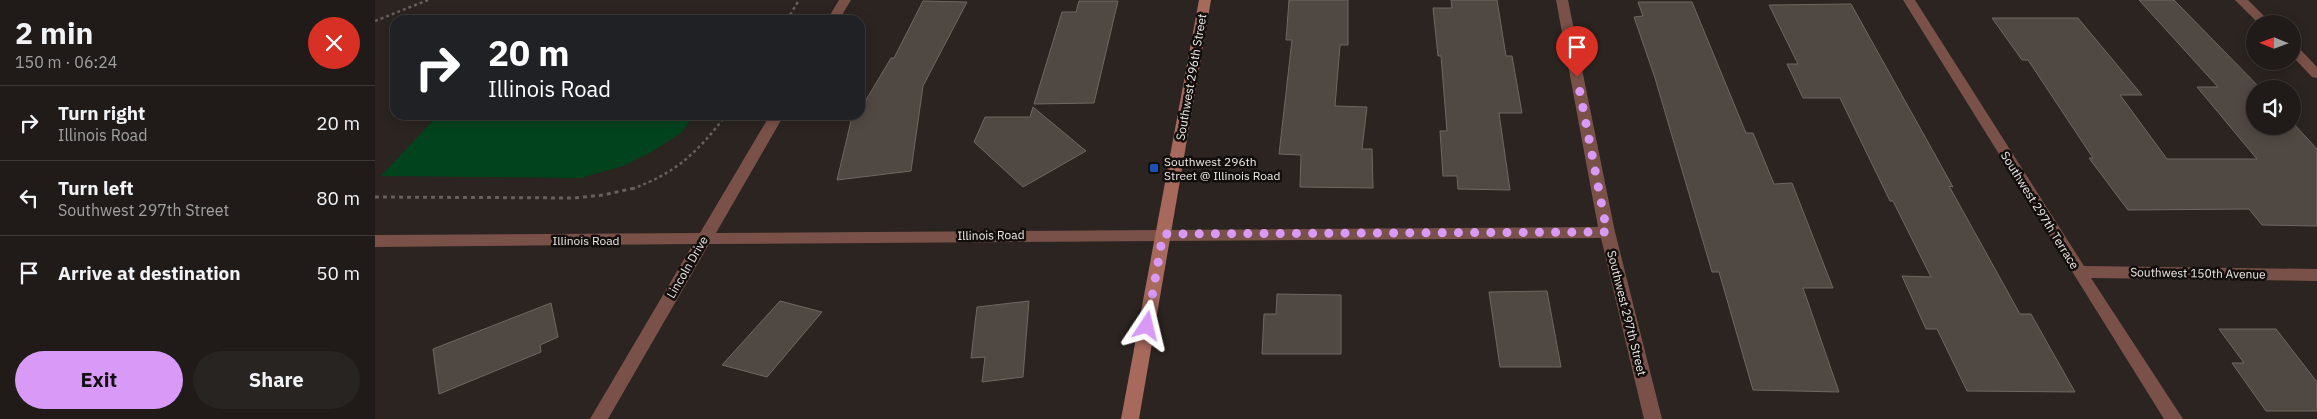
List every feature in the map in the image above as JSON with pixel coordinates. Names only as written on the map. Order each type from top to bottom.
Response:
[{"type":"street","points":[[836,15],[845,0]]},
{"type":"street","name":"Southwest 296th Street","points":[[1130,419],[1205,0]]},
{"type":"street","name":"Southwest 297th Street","points":[[1562,0],[1607,232],[1653,419]]},
{"type":"street","name":"Southwest 297th Terrace","points":[[1909,0],[2079,272],[2174,419]]},
{"type":"street","points":[[2241,0],[2257,15]]},
{"type":"street","points":[[2301,58],[2317,74]]},
{"type":"street","name":"Lincoln Drive","points":[[599,419],[774,120]]},
{"type":"street","name":"Illinois Road","points":[[375,240],[1607,232]]},
{"type":"street","name":"Southwest 150th Avenue","points":[[2079,272],[2317,275]]},
{"type":"path","points":[[390,15],[428,0]]},
{"type":"path","points":[[790,15],[799,0]]},
{"type":"path","points":[[375,21],[390,15]]},
{"type":"path","points":[[375,197],[566,199],[604,197],[624,193],[663,176],[683,163],[709,140],[723,120]]},
{"type":"green space","points":[[433,120],[690,120],[681,133],[653,151],[623,166],[581,178],[381,176]]},
{"type":"building","points":[[1289,0],[1348,0],[1348,45],[1340,45],[1335,106],[1367,107],[1362,149],[1372,149],[1373,188],[1300,187],[1301,155],[1279,154],[1292,40],[1286,40]]},
{"type":"building","points":[[1451,0],[1497,0],[1506,56],[1512,56],[1522,113],[1499,113],[1510,190],[1458,189],[1457,176],[1443,176],[1440,131],[1447,131],[1441,56],[1438,56],[1433,8],[1452,8]]},
{"type":"building","points":[[2139,0],[2174,0],[2252,80],[2246,80],[2246,135],[2301,135],[2301,132],[2317,149],[2317,226],[2262,225],[2249,209],[2128,210],[2089,158],[2093,158],[2028,60],[2022,60],[1992,18],[2078,18],[2142,95],[2120,95],[2167,159],[2257,159],[2197,87],[2218,87]]},
{"type":"building","points":[[923,1],[967,2],[923,86],[911,171],[837,180],[851,121],[865,120],[865,102],[891,58],[894,58]]},
{"type":"building","points":[[1079,1],[1118,1],[1094,103],[1034,104],[1062,12],[1076,12]]},
{"type":"building","points":[[1638,2],[1692,2],[1746,133],[1753,133],[1774,184],[1792,183],[1833,288],[1803,288],[1839,392],[1753,390],[1719,272],[1712,272],[1655,78],[1634,17],[1643,16]]},
{"type":"building","points":[[1851,4],[1953,187],[1949,186],[2020,314],[2031,314],[2075,392],[1967,391],[1937,329],[1926,329],[1902,276],[1931,277],[1893,201],[1890,201],[1840,98],[1803,98],[1787,64],[1798,64],[1769,5]]},
{"type":"building","points":[[1033,107],[1086,151],[1023,187],[974,142],[985,117],[1030,117]]},
{"type":"building","points":[[1547,291],[1561,367],[1500,367],[1489,292]]},
{"type":"building","points":[[1277,294],[1341,295],[1341,354],[1262,354],[1264,314],[1276,314]]},
{"type":"building","points":[[780,301],[822,312],[767,377],[722,365]]},
{"type":"building","points":[[1029,301],[1023,377],[982,382],[985,357],[971,358],[977,307]]},
{"type":"building","points":[[551,303],[558,337],[540,345],[541,352],[439,394],[433,349]]},
{"type":"building","points":[[2219,329],[2276,329],[2317,382],[2317,411],[2266,411],[2232,363],[2244,363]]},
{"type":"place","name":"Southwest 296th Street @ Illinois Road","points":[[1154,168]]},
{"type":"route","points":[[1147,326],[1163,234],[1607,232],[1577,77]]}]
